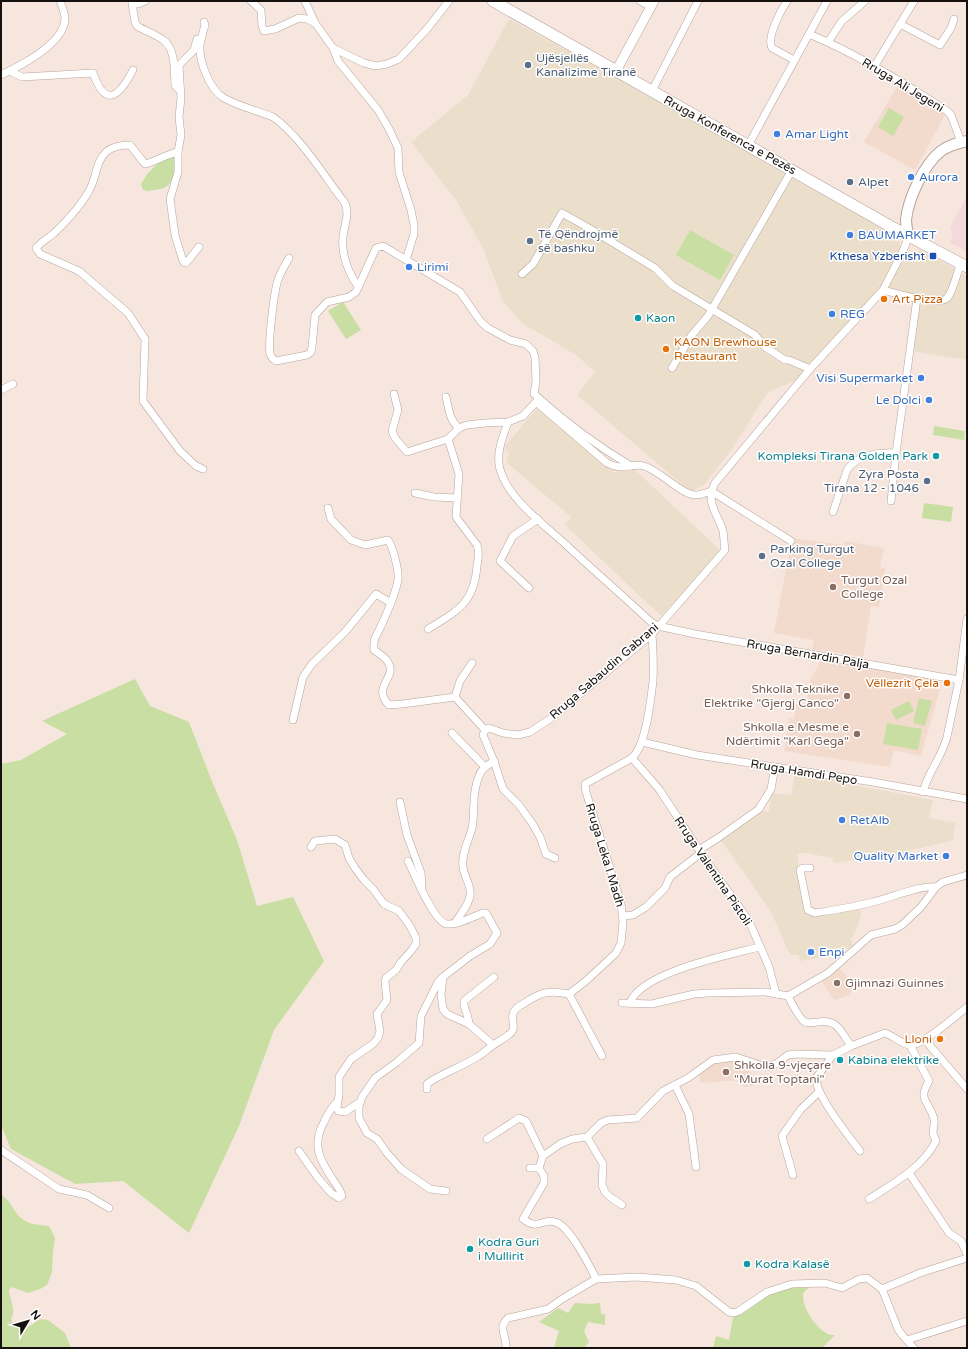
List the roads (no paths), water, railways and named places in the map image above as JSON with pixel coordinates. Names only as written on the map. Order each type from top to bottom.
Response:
[{"type":"main road","name":"Rruga Konferenca e Pezës","points":[[493,1],[617,69],[792,170],[965,263]]},
{"type":"main road","name":"Rruga Konferenca e Pezës","points":[[505,1],[617,69],[654,87],[908,232]]},
{"type":"main road","points":[[908,232],[907,215],[919,181],[926,168],[940,152],[948,147],[964,141]]},
{"type":"street","points":[[1,75],[35,56],[56,40],[63,29],[65,19],[60,1]]},
{"type":"street","points":[[145,1],[138,4],[132,3],[135,22],[140,27],[163,40],[170,46],[172,52],[175,85],[181,90]]},
{"type":"street","points":[[251,1],[261,10],[262,26],[264,31],[275,29],[299,18],[316,22]]},
{"type":"street","points":[[304,1],[333,48],[338,60],[378,110],[398,148],[399,172],[414,225],[414,234],[406,260]]},
{"type":"street","points":[[333,48],[364,63],[376,66],[388,64],[399,59],[428,29],[449,1]]},
{"type":"street","points":[[617,69],[653,4],[640,1]]},
{"type":"street","points":[[654,87],[698,1]]},
{"type":"street","points":[[787,1],[777,20],[770,40],[770,45],[772,48],[794,60]]},
{"type":"street","points":[[750,142],[827,1]]},
{"type":"street","points":[[828,42],[842,21],[865,1]]},
{"type":"street","points":[[874,67],[914,1]]},
{"type":"street","points":[[900,24],[940,45],[951,28],[954,19]]},
{"type":"street","points":[[199,247],[187,262],[183,262],[175,235],[170,199],[178,172],[178,152],[181,135],[179,117],[181,90],[180,64],[194,50],[200,25],[204,22],[205,25],[200,47],[201,56],[212,86],[224,98],[273,117],[279,121],[291,133],[346,203],[348,210],[343,237],[343,249],[350,272],[358,286]]},
{"type":"street","name":"Rruga Ali Jegeni","points":[[809,34],[828,42],[874,67],[947,111],[951,115],[964,141]]},
{"type":"street","points":[[10,71],[22,77],[93,73],[104,92],[113,96],[123,87],[133,70]]},
{"type":"street","points":[[178,152],[167,154],[153,162],[145,164],[130,145],[121,145],[109,150],[101,158],[91,186],[78,208],[52,236],[40,242],[36,248],[40,254],[79,271],[128,313],[145,339],[143,401],[180,451],[196,466],[203,469]]},
{"type":"street","points":[[672,368],[691,336],[708,316],[792,170]]},
{"type":"street","points":[[522,274],[533,264],[562,214],[587,227],[655,268],[673,286],[755,335],[765,347],[785,360],[789,360],[810,369]]},
{"type":"street","points":[[394,394],[398,410],[392,431],[395,438],[407,452],[448,439],[459,428],[485,423],[508,422],[523,416],[536,402],[607,463],[615,467],[623,468],[642,465],[653,470],[686,492],[694,495],[702,495],[711,491],[715,483],[810,369],[883,290],[902,253],[908,232]]},
{"type":"street","points":[[289,258],[278,280],[274,306],[270,354],[276,361],[307,355],[311,352],[315,315],[327,302],[349,297],[356,292],[376,248],[383,246],[460,292],[481,322],[488,328],[510,340],[526,344],[533,351],[535,356],[536,381],[534,394],[601,447],[631,466]]},
{"type":"street","points":[[883,290],[941,302],[948,298],[965,263]]},
{"type":"street","points":[[891,501],[917,298]]},
{"type":"street","points":[[1,390],[13,384]]},
{"type":"street","points":[[446,397],[451,419],[459,428]]},
{"type":"street","points":[[508,422],[499,448],[501,474],[508,487],[517,499],[538,519],[651,622],[658,626]]},
{"type":"street","points":[[428,629],[458,610],[469,598],[476,580],[479,550],[477,545],[456,517],[459,474],[448,439]]},
{"type":"street","points":[[833,512],[850,464],[877,453],[896,453]]},
{"type":"street","points":[[711,491],[791,541]]},
{"type":"street","name":"Rruga Sabaudin Gabrani","points":[[485,730],[489,728],[503,733],[518,735],[530,732],[550,719],[652,634],[725,550],[723,533],[711,501],[711,491]]},
{"type":"street","points":[[415,493],[434,497],[457,498]]},
{"type":"street","points":[[328,508],[331,519],[351,540],[365,545],[385,540],[388,540],[390,543],[398,578],[381,626],[373,639],[374,650],[387,660],[391,671],[382,691],[383,699],[389,705],[455,697]]},
{"type":"street","points":[[529,588],[500,561],[514,536],[538,519]]},
{"type":"street","points":[[293,720],[303,677],[312,664],[345,632],[376,594],[390,603]]},
{"type":"street","points":[[923,792],[927,779],[945,746],[959,680],[967,619]]},
{"type":"street","name":"Rruga Bernardin Palja","points":[[658,626],[757,645],[959,680]]},
{"type":"street","name":"Rruga Leka I Madh","points":[[569,994],[593,975],[616,953],[621,943],[623,916],[621,904],[586,792],[585,784],[632,758],[638,752],[642,742],[653,680],[652,634]]},
{"type":"street","points":[[455,697],[460,681],[472,663]]},
{"type":"street","points":[[455,697],[485,730],[483,735],[494,761],[503,789],[519,805],[532,823],[540,837],[546,854],[554,858]]},
{"type":"street","points":[[452,733],[485,767]]},
{"type":"street","name":"Rruga Hamdi Pepo","points":[[642,742],[697,754],[873,782],[967,799]]},
{"type":"street","name":"Rruga Valentina Pistoli","points":[[632,758],[659,789],[700,852],[748,921],[769,967],[776,994]]},
{"type":"street","points":[[455,923],[464,911],[470,896],[470,890],[462,866],[464,853],[472,828],[474,802],[479,775],[485,767],[494,761]]},
{"type":"street","points":[[623,916],[633,915],[646,908],[665,888],[670,877],[718,838],[759,809],[771,789],[775,767]]},
{"type":"street","points":[[400,802],[407,835],[420,872],[422,890]]},
{"type":"street","points":[[311,847],[315,841],[336,839],[345,844],[349,858],[364,880],[384,904],[399,911],[410,926],[416,938],[416,944],[411,951],[396,970],[386,978],[387,1000],[377,1014],[380,1031],[378,1038],[373,1044],[351,1059],[339,1077],[338,1110],[346,1112],[360,1102]]},
{"type":"street","points":[[408,861],[430,907],[443,924],[455,923],[482,913],[486,913],[497,933],[490,944],[470,956],[438,982],[421,1016],[419,1043],[398,1062],[375,1078],[360,1102],[358,1118],[363,1127],[367,1133],[377,1139],[396,1164],[418,1182],[430,1188],[446,1191]]},
{"type":"street","points":[[810,868],[803,868],[800,870],[808,910],[815,913],[872,903],[922,888],[936,887]]},
{"type":"street","points":[[622,1003],[652,1004],[694,994],[708,993],[766,992],[788,996],[828,973],[871,935],[895,929],[902,925],[921,907],[936,887],[947,880],[967,875]]},
{"type":"street","points":[[630,1003],[641,990],[666,974],[688,966],[759,947]]},
{"type":"street","points":[[443,977],[441,995],[443,1009],[447,1014],[469,1024],[493,1045]]},
{"type":"street","points":[[469,1024],[469,1018],[464,1001],[494,977]]},
{"type":"street","points":[[427,1089],[427,1084],[431,1080],[478,1057],[509,1035],[514,1026],[514,1011],[536,995],[552,992],[569,994],[602,1056]]},
{"type":"street","points":[[788,996],[804,1021],[809,1023],[824,1021],[834,1024],[838,1027],[851,1046]]},
{"type":"street","points":[[910,1045],[925,1040],[967,1007]]},
{"type":"street","points":[[860,1151],[819,1092],[816,1078],[833,1055],[851,1046],[885,1033],[910,1045],[929,1081],[923,1091],[934,1119],[933,1131],[936,1141],[931,1150],[909,1173],[870,1199]]},
{"type":"street","points":[[925,1040],[967,1089]]},
{"type":"street","points":[[538,1168],[544,1156],[560,1144],[572,1139],[587,1137],[601,1123],[608,1120],[637,1118],[663,1091],[688,1078],[713,1060],[736,1057],[766,1067],[776,1064],[788,1055],[833,1055]]},
{"type":"street","points":[[675,1085],[689,1114],[696,1167]]},
{"type":"street","points":[[793,1175],[782,1136],[801,1110],[819,1092]]},
{"type":"street","points":[[299,1151],[318,1178],[331,1193],[339,1198],[342,1196],[324,1166],[317,1144],[317,1138],[322,1126],[333,1106],[338,1102]]},
{"type":"street","points":[[487,1139],[519,1118],[523,1119],[526,1121],[544,1156]]},
{"type":"street","points":[[587,1137],[603,1164],[602,1184],[605,1192],[622,1205]]},
{"type":"street","points":[[1,1150],[59,1189],[87,1195],[109,1208]]},
{"type":"street","points":[[530,1168],[538,1168]]},
{"type":"street","points":[[538,1168],[544,1176],[544,1183],[523,1219],[529,1224],[536,1225],[555,1222],[562,1226],[586,1258],[596,1279]]},
{"type":"street","points":[[909,1173],[949,1233],[960,1242],[967,1254]]},
{"type":"street","points":[[882,1289],[920,1273],[967,1258]]},
{"type":"street","points":[[506,1348],[506,1340],[502,1327],[503,1322],[508,1318],[548,1308],[562,1298],[596,1279],[637,1277],[676,1280],[696,1286],[729,1312],[734,1313],[767,1292],[792,1284],[825,1283],[842,1288],[866,1278],[876,1283],[882,1289],[898,1329],[914,1348]]},
{"type":"street","points":[[907,1340],[967,1321]]},
{"type":"place","name":"Ujësjellës Kanalizime Tiranë","points":[[528,65]]},
{"type":"place","name":"Amar Light","points":[[777,134]]},
{"type":"place","name":"Aurora","points":[[911,177]]},
{"type":"place","name":"Alpet","points":[[850,182]]},
{"type":"place","name":"BAUMARKET","points":[[850,235]]},
{"type":"place","name":"Të Qëndrojmë së bashku","points":[[530,241]]},
{"type":"place","name":"Kthesa Yzberisht","points":[[933,256]]},
{"type":"place","name":"Lirimi","points":[[409,267]]},
{"type":"place","name":"Art Pizza","points":[[884,299]]},
{"type":"place","name":"REG","points":[[832,314]]},
{"type":"place","name":"Kaon","points":[[638,318]]},
{"type":"place","name":"KAON Brewhouse Restaurant","points":[[666,349]]},
{"type":"place","name":"Visi Supermarket","points":[[921,378]]},
{"type":"place","name":"Le Dolci","points":[[929,400]]},
{"type":"place","name":"Kompleksi Tirana Golden Park","points":[[936,456]]},
{"type":"place","name":"Zyra Posta Tirana 12 - 1046","points":[[927,481]]},
{"type":"place","name":"Parking Turgut Ozal College","points":[[762,556]]},
{"type":"place","name":"Turgut Ozal College","points":[[833,587]]},
{"type":"place","name":"Vëllezrit Çela","points":[[947,683]]},
{"type":"place","name":"Shkolla Teknike Elektrike \"Gjergj Canco\"","points":[[847,696]]},
{"type":"place","name":"Shkolla e Mesme e Ndërtimit \"Karl Gega\"","points":[[857,734]]},
{"type":"place","name":"RetAlb","points":[[842,820]]},
{"type":"place","name":"Quality Market","points":[[946,856]]},
{"type":"place","name":"Enpi","points":[[811,952]]},
{"type":"place","name":"Gjimnazi Guinnes","points":[[837,983]]},
{"type":"place","name":"Lloni","points":[[940,1039]]},
{"type":"place","name":"Kabina elektrike","points":[[840,1060]]},
{"type":"place","name":"Shkolla 9-vjeçare \"Murat Toptani\"","points":[[726,1072]]},
{"type":"place","name":"Kodra Guri i Mullirit","points":[[470,1249]]},
{"type":"place","name":"Kodra Kalasë","points":[[747,1264]]}]
